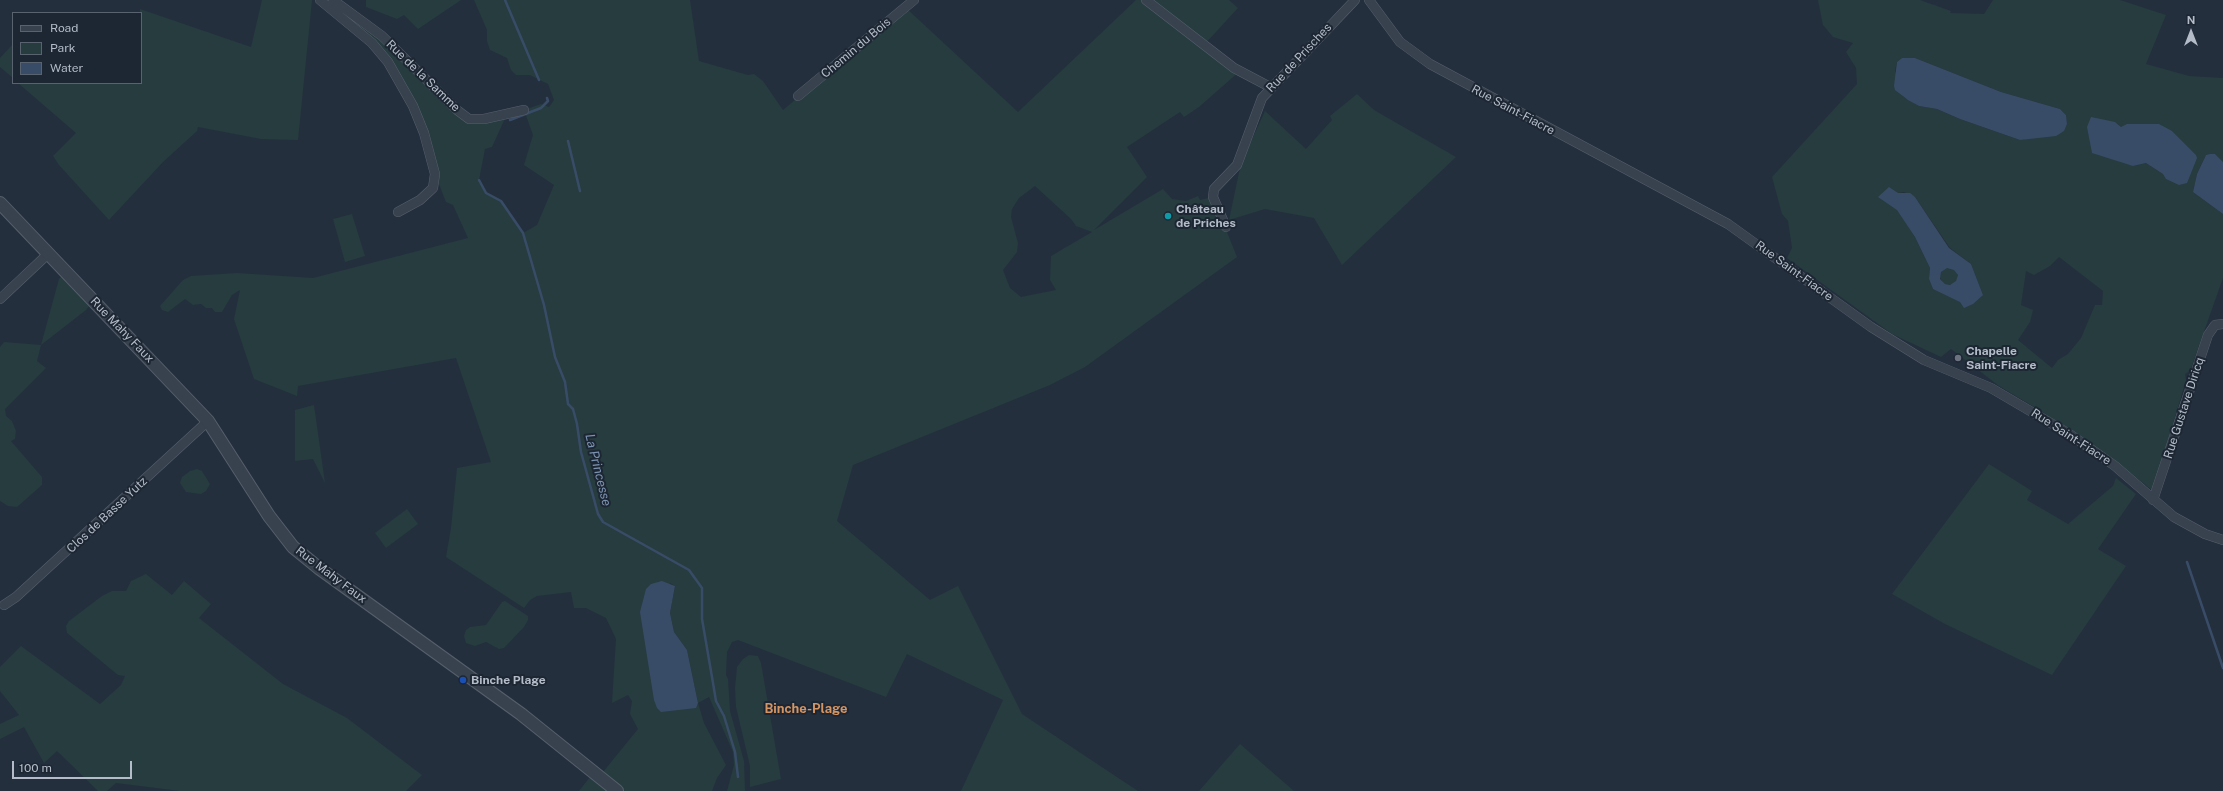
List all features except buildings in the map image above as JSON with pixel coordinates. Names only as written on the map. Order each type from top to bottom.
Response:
[{"type":"street","points":[[320,0],[372,43],[388,62],[413,106],[424,133],[435,174],[433,188],[420,200],[398,212]]},
{"type":"street","name":"Rue de la Samme","points":[[333,0],[382,36],[457,110],[469,119],[484,119],[524,110]]},
{"type":"street","name":"Chemin du Bois","points":[[798,96],[914,0]]},
{"type":"street","points":[[1146,0],[1234,68],[1270,87]]},
{"type":"street","name":"Rue de Prisches","points":[[1226,227],[1213,197],[1214,189],[1237,165],[1262,98],[1270,87],[1355,0]]},
{"type":"street","name":"Rue Saint-Fiacre","points":[[1369,0],[1392,34],[1410,51],[1468,86],[1728,224],[1871,327],[1924,360],[1991,388],[2071,435],[2115,466],[2153,500],[2186,524],[2223,540]]},
{"type":"street","name":"Rue Mahy Faux","points":[[0,203],[208,422],[268,516],[303,557],[521,714],[617,791]]},
{"type":"street","points":[[0,299],[48,253]]},
{"type":"street","name":"Rue Gustave Diricq","points":[[2153,500],[2208,335],[2215,325],[2223,324]]},
{"type":"street","name":"Clos de Basse Yutz","points":[[4,605],[16,597],[208,422]]},
{"type":"green space","points":[[262,0],[312,0],[298,140],[261,139],[198,127],[197,131],[163,162],[109,220],[59,165],[53,156],[76,133],[19,84],[142,84],[142,12],[140,12],[140,9],[251,47]]},
{"type":"green space","points":[[320,0],[333,0],[362,20],[464,116],[507,114],[492,147],[485,149],[479,180],[486,193],[501,201],[523,233],[537,225],[554,185],[524,165],[533,135],[524,110],[541,104],[549,107],[554,100],[548,84],[530,75],[516,75],[511,70],[507,58],[490,50],[487,41],[487,30],[474,0],[690,0],[699,61],[748,75],[754,74],[763,81],[783,110],[905,7],[1018,112],[1136,0],[1229,0],[1238,8],[1204,45],[1240,71],[1199,107],[1184,117],[1180,112],[1127,147],[1147,177],[1094,230],[1163,189],[1172,199],[1186,201],[1198,196],[1200,200],[1213,197],[1237,257],[1085,367],[1050,385],[853,465],[837,521],[930,600],[958,586],[1022,714],[1138,791],[961,791],[1003,700],[907,654],[886,697],[738,640],[732,642],[727,652],[726,675],[728,679],[730,711],[744,761],[745,791],[727,791],[734,765],[733,752],[709,697],[698,703],[704,723],[726,765],[717,778],[712,791],[625,791],[603,772],[638,729],[630,714],[632,701],[628,695],[612,703],[616,639],[606,618],[586,608],[574,608],[571,592],[537,596],[530,600],[524,608],[446,557],[451,528],[457,468],[491,462],[456,358],[298,386],[297,396],[254,379],[234,319],[240,290],[232,295],[222,312],[215,312],[212,308],[206,308],[201,304],[193,305],[185,299],[168,312],[162,310],[160,306],[183,280],[191,276],[237,273],[313,278],[468,238],[453,205],[446,202],[435,174],[424,133],[388,62]],"holes":[[[1035,186],[1071,219],[1076,226],[1092,232],[1051,256],[1050,280],[1056,290],[1021,297],[1010,288],[1003,270],[1017,252],[1018,243],[1011,217],[1012,209],[1019,198]],[[670,583],[675,586],[670,613],[674,632],[687,650],[698,703],[657,708]]]},
{"type":"green space","points":[[366,0],[461,0],[418,29],[404,15],[397,19],[366,7]]},
{"type":"green space","points":[[1818,0],[1920,0],[1951,11],[1950,13],[1984,14],[1993,0],[2120,0],[2166,15],[2146,64],[2189,76],[2223,78],[2223,162],[2215,154],[2206,155],[2197,174],[2193,192],[2223,214],[2223,278],[2190,371],[2185,374],[2186,380],[2153,491],[2117,462],[2041,411],[1999,386],[1951,349],[1941,357],[1892,334],[1787,258],[1792,248],[1788,221],[1782,214],[1772,177],[1857,84],[1856,68],[1846,52],[1853,43],[1833,37],[1823,25]],"holes":[[[1902,58],[1915,58],[2001,92],[2060,109],[2066,115],[2067,124],[2063,131],[2020,140],[1960,119],[1937,109],[1919,106],[1903,96],[1895,71],[1897,62]],[[2115,122],[2121,127],[2172,131],[2196,155],[2163,174],[2146,163],[2133,166]],[[1904,192],[1915,197],[1950,248],[1971,264],[1983,295],[1933,289],[1929,279],[1930,268],[1915,237],[1897,209],[1898,193]],[[2059,257],[2103,291],[2102,305],[2095,305],[2081,338],[2068,354],[2058,360],[2052,368],[2018,340],[2030,322],[2033,310],[2021,305],[2026,271],[2034,275],[2050,266]]]},
{"type":"green space","points":[[12,45],[12,77],[0,67],[0,58]]},
{"type":"green space","points":[[1357,94],[1374,110],[1456,157],[1342,265],[1314,218],[1265,209],[1229,220],[1241,163],[1265,111],[1306,149],[1332,120],[1330,116]]},
{"type":"green space","points":[[352,214],[365,256],[345,262],[333,219]]},
{"type":"green space","points":[[1949,267],[1955,270],[1958,276],[1955,282],[1949,285],[1943,282],[1940,276],[1943,270]]},
{"type":"green space","points":[[66,271],[94,300],[86,310],[41,345],[59,279]]},
{"type":"green space","points":[[4,342],[41,345],[37,361],[46,368],[5,409],[6,416],[12,421],[16,431],[15,439],[11,441],[42,477],[42,485],[17,507],[8,506],[0,501],[0,347]]},
{"type":"green space","points":[[314,405],[325,483],[313,459],[295,461],[295,410]]},
{"type":"green space","points":[[1989,464],[2032,491],[2027,500],[2068,524],[2113,486],[2116,478],[2136,494],[2098,549],[2126,566],[2052,675],[1945,624],[1892,594]]},
{"type":"green space","points":[[197,469],[202,471],[210,484],[206,491],[201,494],[186,492],[180,483],[182,477],[190,471]]},
{"type":"green space","points":[[407,509],[418,524],[386,548],[375,533]]},
{"type":"green space","points":[[146,574],[172,595],[184,581],[211,604],[199,618],[283,684],[347,718],[422,775],[406,791],[180,791],[116,783],[107,791],[98,791],[57,751],[44,763],[24,727],[0,739],[0,724],[19,715],[0,691],[0,667],[21,646],[100,704],[121,685],[125,676],[118,675],[67,633],[66,626],[69,621],[102,596],[112,591],[126,591],[131,581]]},
{"type":"green space","points":[[505,601],[528,616],[528,620],[524,627],[504,648],[499,649],[486,642],[475,646],[466,643],[464,636],[466,630],[470,627],[486,625],[502,602]]},
{"type":"green space","points":[[749,655],[758,656],[761,663],[781,779],[750,787],[750,766],[736,707],[735,688],[737,667],[743,659]]},
{"type":"green space","points":[[1240,744],[1294,791],[1199,791]]},
{"type":"green space","points":[[590,777],[597,777],[617,791],[579,791]]},
{"type":"water","points":[[1902,58],[1915,58],[2001,92],[2060,109],[2066,115],[2067,124],[2064,131],[2056,136],[2020,140],[1960,119],[1937,109],[1919,106],[1895,90],[1894,86],[1897,62]]},
{"type":"water","points":[[2091,117],[2115,122],[2121,127],[2127,124],[2159,124],[2172,131],[2196,155],[2197,158],[2187,183],[2179,185],[2166,179],[2163,174],[2146,163],[2133,166],[2092,153],[2087,127]]},
{"type":"water","points":[[2215,154],[2223,162],[2223,214],[2193,192],[2197,174],[2206,155]]},
{"type":"water","points":[[1889,187],[1898,193],[1910,193],[1915,197],[1949,248],[1971,264],[1983,295],[1973,304],[1964,308],[1960,302],[1933,289],[1929,279],[1930,268],[1915,237],[1897,210],[1878,197]],"holes":[[[1947,268],[1954,270],[1958,275],[1956,281],[1950,285],[1945,284],[1940,279],[1941,272]]]},
{"type":"water","points":[[662,581],[675,586],[670,613],[674,632],[687,650],[698,703],[696,708],[661,712],[657,708],[654,700],[640,612],[646,589],[651,584]]},
{"type":"waterway","name":"La Princesse","points":[[505,0],[539,80]]},
{"type":"waterway","points":[[510,120],[541,108],[548,101],[547,98]]},
{"type":"waterway","points":[[568,141],[580,191]]},
{"type":"waterway","name":"La Princesse","points":[[479,180],[486,193],[501,201],[523,233],[544,305],[555,357],[565,382],[568,404],[573,409],[581,452],[598,514],[603,522],[689,570],[702,588],[702,619],[716,701],[724,716],[735,752],[738,777]]},
{"type":"waterway","points":[[2187,562],[2223,668]]},
{"type":"place","name":"Château de Priches","points":[[1168,216]]},
{"type":"place","name":"Chapelle Saint-Fiacre","points":[[1958,358]]},
{"type":"place","name":"Binche Plage","points":[[463,680]]},
{"type":"district","name":"Binche-Plage","points":[[806,709]]}]
